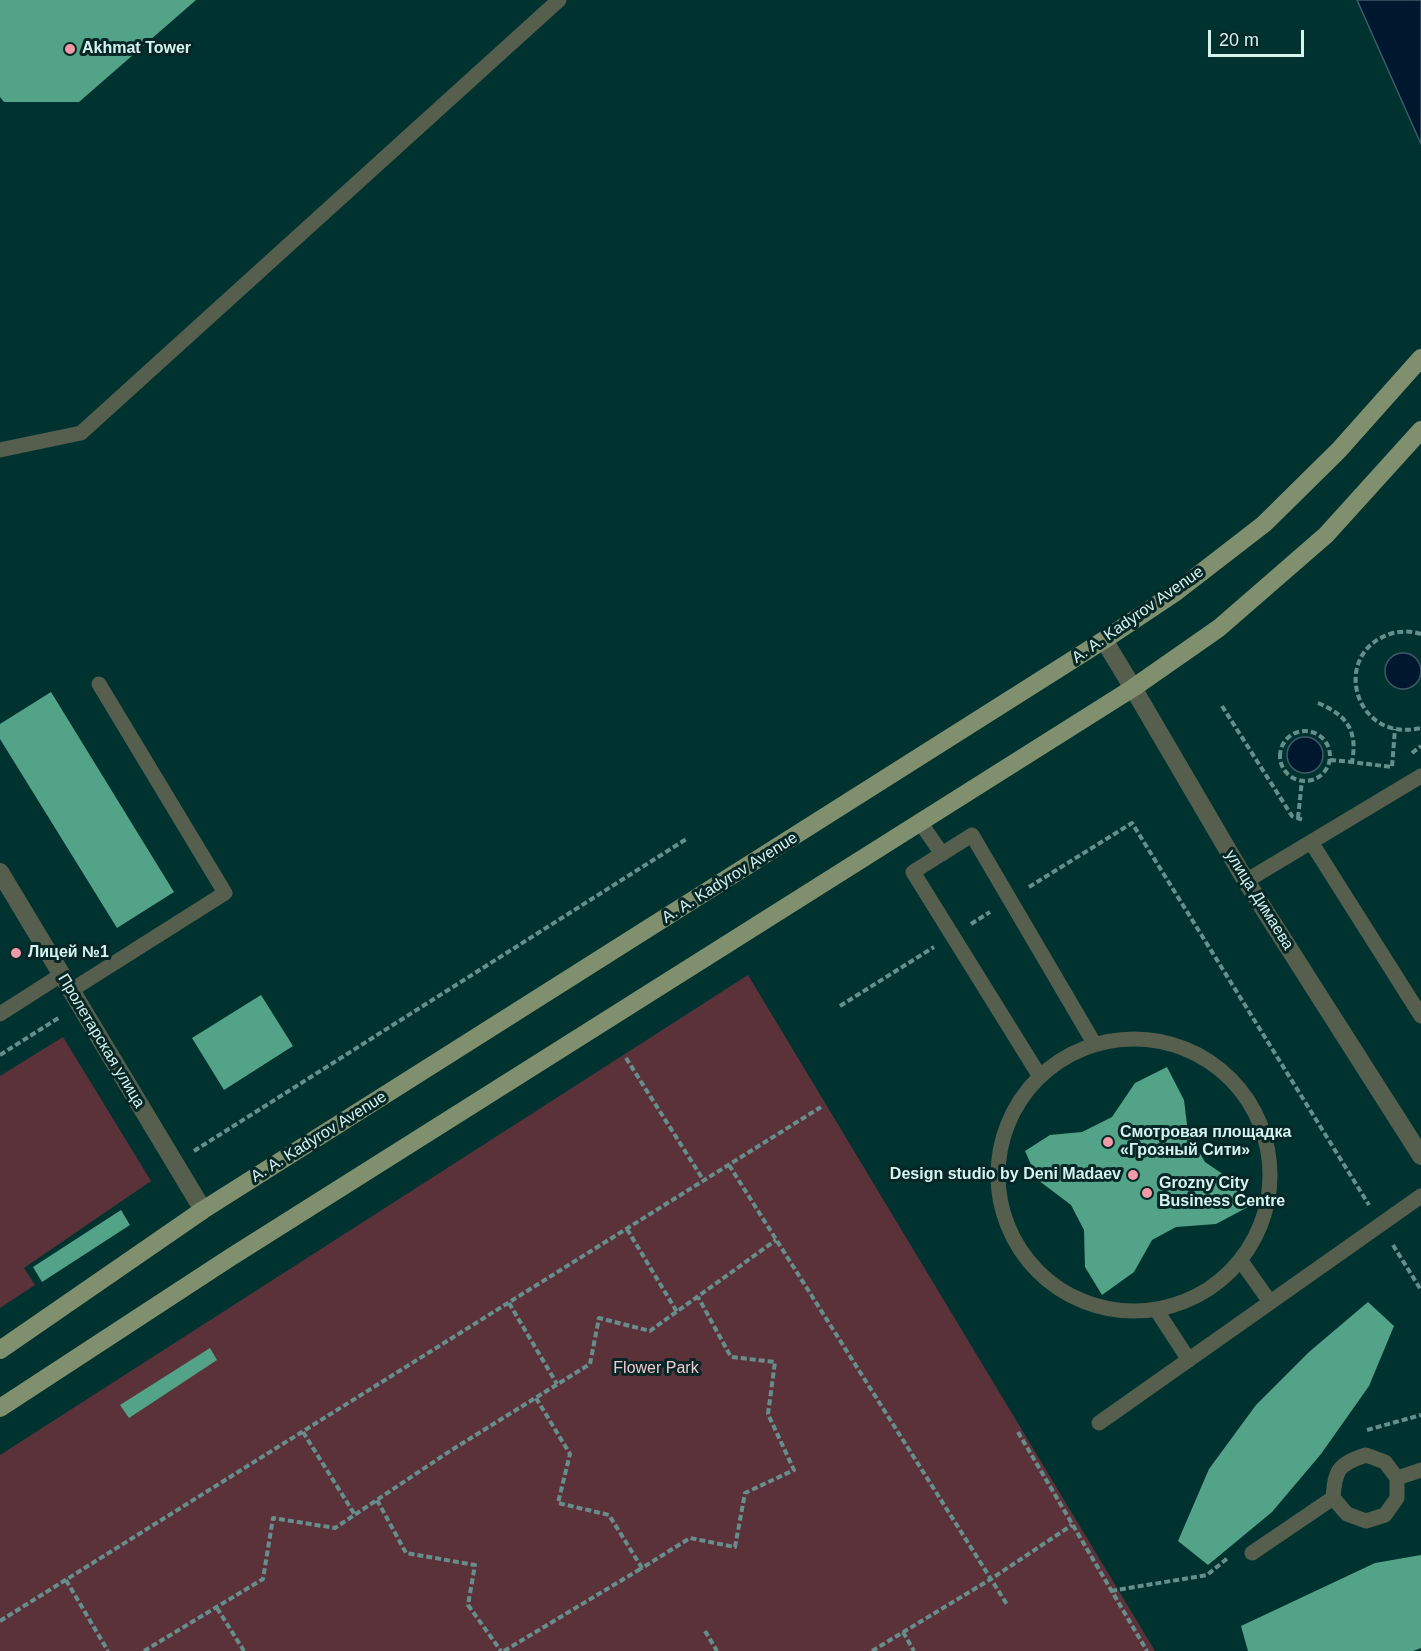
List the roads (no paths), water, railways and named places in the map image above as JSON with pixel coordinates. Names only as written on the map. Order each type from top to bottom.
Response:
[{"type":"main road","name":"A. A. Kadyrov Avenue","points":[[0,1350],[203,1210],[1104,640],[1176,592],[1264,524],[1339,450],[1421,358]]},
{"type":"main road","points":[[0,1408],[241,1251],[1133,687],[1220,628],[1326,535],[1421,430]]},
{"type":"street","name":"улица Димаева","points":[[1104,640],[1246,880],[1421,1156]]},
{"type":"street","name":"Пролетарская улица","points":[[0,872],[203,1210]]},
{"type":"lane","points":[[0,450],[81,433],[559,0]]},
{"type":"lane","points":[[74,998],[225,893],[99,684]]},
{"type":"lane","points":[[1246,880],[1421,776]]},
{"type":"lane","points":[[920,822],[942,854]]},
{"type":"lane","points":[[1039,1075],[913,872],[972,836],[1094,1043]]},
{"type":"lane","points":[[1311,842],[1421,1016]]},
{"type":"lane","points":[[0,1014],[61,975]]},
{"type":"lane","points":[[1143,1037],[1191,1049],[1232,1078],[1244,1095],[1260,1120],[1272,1168],[1265,1217],[1241,1262],[1204,1294],[1157,1311],[1107,1311],[1061,1292],[1024,1258],[1002,1214],[997,1164],[1010,1116],[1039,1075],[1064,1056],[1094,1043],[1143,1037]]},
{"type":"lane","points":[[1099,1423],[1421,1196]]},
{"type":"lane","points":[[1241,1262],[1270,1302]]},
{"type":"lane","points":[[1157,1311],[1189,1360]]},
{"type":"lane","points":[[1366,1455],[1385,1462],[1397,1478],[1397,1498],[1385,1515],[1366,1521],[1347,1514],[1333,1498],[1335,1478],[1347,1461],[1366,1455]]},
{"type":"lane","points":[[1397,1478],[1421,1470]]},
{"type":"lane","points":[[1252,1554],[1333,1498]]},
{"type":"water","points":[[1357,0],[1421,0],[1421,144]]},
{"type":"water","points":[[1403,653],[1416,658],[1421,671],[1416,684],[1403,689],[1390,684],[1385,671],[1390,658]]},
{"type":"water","points":[[1305,737],[1318,742],[1323,755],[1318,768],[1305,773],[1292,768],[1287,755],[1292,742]]},
{"type":"place","name":"Akhmat Tower","points":[[70,49]]},
{"type":"place","name":"Лицей №1","points":[[16,953]]},
{"type":"place","name":"Смотровая площадка «Грозный Сити»","points":[[1108,1142]]},
{"type":"place","name":"Design studio by Deni Madaev","points":[[1133,1175]]},
{"type":"place","name":"Grozny City Business Centre","points":[[1147,1193]]},
{"type":"park label","name":"Flower Park","points":[[656,1369]]}]
